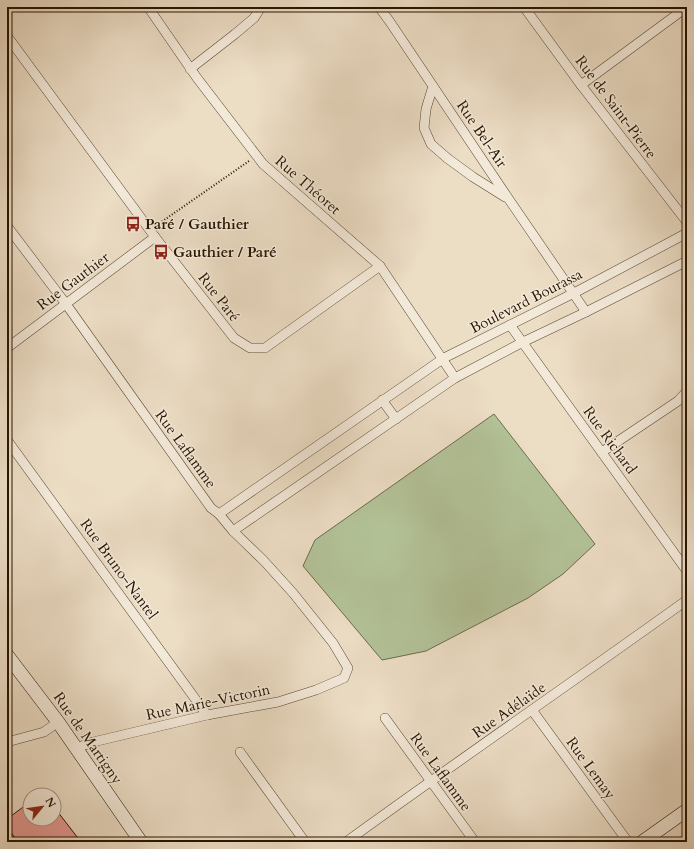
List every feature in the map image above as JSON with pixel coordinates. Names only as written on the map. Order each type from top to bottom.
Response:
[{"type":"main road","name":"Rue de Martigny","points":[[7,655],[58,722],[141,842]]},
{"type":"main road","points":[[642,842],[687,810]]},
{"type":"street","name":"Rue Théoret","points":[[148,7],[190,69],[263,164],[380,266],[455,378]]},
{"type":"street","points":[[190,69],[245,26],[254,18],[261,7]]},
{"type":"street","name":"Rue Bel-Air","points":[[379,7],[586,312]]},
{"type":"street","name":"Rue de Saint-Pierre","points":[[524,7],[581,85],[687,222]]},
{"type":"street","points":[[581,85],[687,7]]},
{"type":"street","name":"Rue Paré","points":[[7,36],[153,234],[234,338],[250,348],[265,348],[380,266]]},
{"type":"street","name":"Rue Bel-Air","points":[[433,86],[426,109],[424,128],[431,144],[473,177],[508,198]]},
{"type":"street","name":"Rue Laflamme","points":[[7,226],[66,304],[210,508],[218,514],[264,561],[293,593],[333,643],[348,668],[344,678]]},
{"type":"street","name":"Boulevard Bourassa","points":[[218,514],[443,359],[687,233]]},
{"type":"street","name":"Rue Gauthier","points":[[7,348],[66,304],[153,234]]},
{"type":"street","points":[[233,531],[455,378],[523,342],[687,261]]},
{"type":"street","name":"Rue Richard","points":[[510,325],[687,571]]},
{"type":"street","points":[[602,452],[678,401],[687,390]]},
{"type":"street","points":[[382,400],[396,419]]},
{"type":"street","name":"Rue Bruno-Nantel","points":[[7,440],[208,715]]},
{"type":"street","name":"Rue Adélaïde","points":[[346,842],[687,600]]},
{"type":"street","name":"Rue Marie-Victorin","points":[[76,748],[93,742],[208,715],[278,702],[316,690],[344,678]]},
{"type":"street","name":"Rue Lemay","points":[[532,710],[628,842]]},
{"type":"street","name":"Rue Laflamme","points":[[384,718],[475,842]]},
{"type":"street","points":[[7,742],[44,732],[58,722]]},
{"type":"street","points":[[240,752],[305,842]]},
{"type":"path","points":[[153,234],[256,155]]},
{"type":"green space","points":[[494,414],[595,544],[563,574],[528,598],[426,651],[382,660],[303,566],[315,540]]},
{"type":"building","points":[[22,808],[22,827],[62,827],[62,817],[81,842],[18,842],[7,827],[7,819]]},
{"type":"place","name":"Paré / Gauthier","points":[[133,224]]},
{"type":"place","name":"Gauthier / Paré","points":[[161,252]]}]
